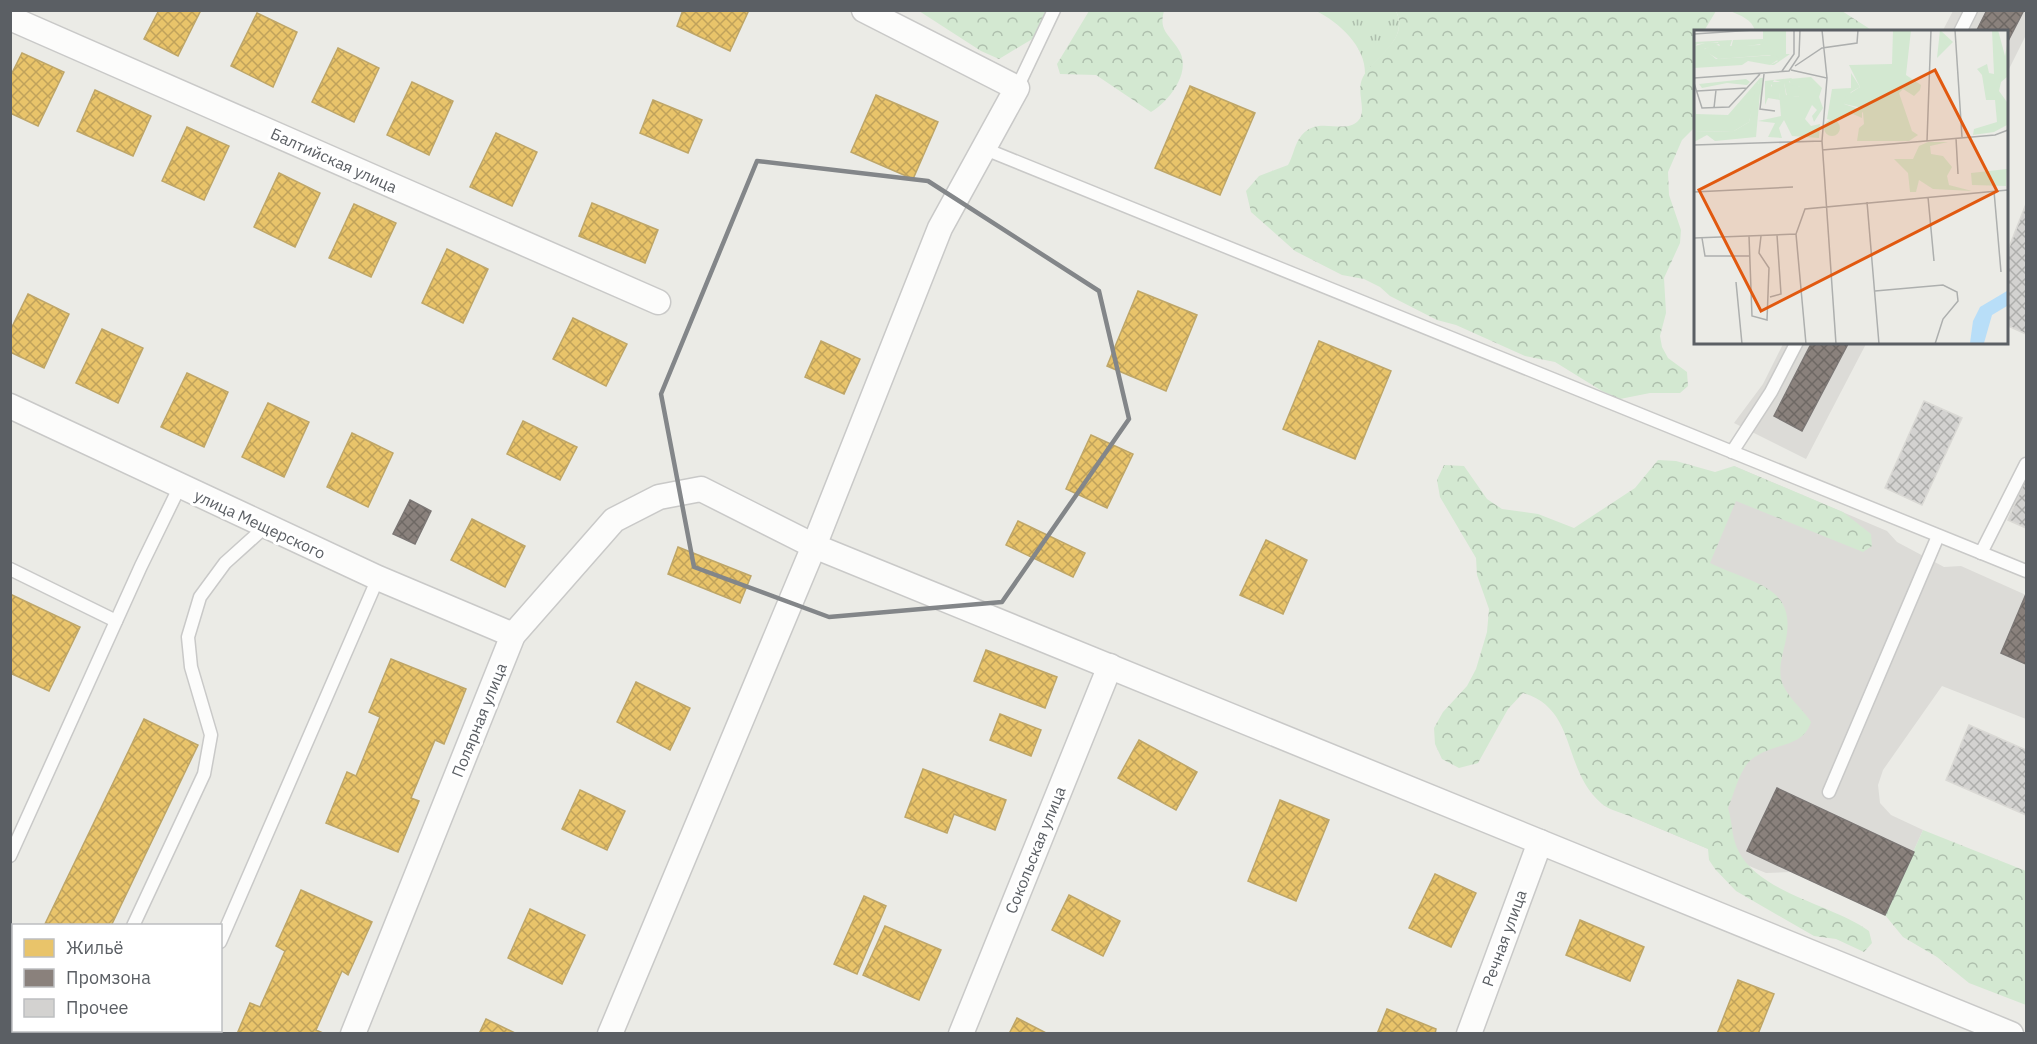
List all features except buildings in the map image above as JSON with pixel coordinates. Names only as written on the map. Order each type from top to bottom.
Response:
[{"type":"street","points":[[610,1034],[814,546],[940,228],[1017,88],[864,10]]},
{"type":"street","name":"Балтийская улица","points":[[10,18],[658,302]]},
{"type":"street","name":"улица Мещерского","points":[[10,406],[378,578],[513,635]]},
{"type":"street","name":"Полярная улица","points":[[353,1034],[513,635],[614,520],[659,497],[701,489],[814,546]]},
{"type":"street","points":[[814,546],[2012,1034]]},
{"type":"street","name":"Сокольская улица","points":[[961,1034],[1110,666]]},
{"type":"street","name":"Речная улица","points":[[1469,1034],[1540,842]]},
{"type":"lane","points":[[1017,88],[1054,10]]},
{"type":"lane","points":[[1961,30],[1971,10]]},
{"type":"lane","points":[[985,149],[2026,571]]},
{"type":"lane","points":[[1732,452],[1771,392],[1796,344]]},
{"type":"lane","points":[[1981,553],[2026,464]]},
{"type":"lane","points":[[10,856],[180,486]]},
{"type":"lane","points":[[134,924],[204,774],[211,735],[191,667],[188,637],[200,597],[225,563],[266,526]]},
{"type":"lane","points":[[1829,792],[1938,536]]},
{"type":"lane","points":[[10,569],[116,621]]},
{"type":"lane","points":[[222,937],[378,578]]},
{"type":"highlighted area","points":[[757,161],[928,181],[1099,291],[1129,419],[1002,602],[829,617],[694,567],[661,394]]},
{"type":"shaded area","points":[[1953,11],[2026,11],[2026,35],[2007,73],[2007,30],[1943,30]]},
{"type":"shaded area","points":[[1783,344],[1866,344],[1806,459],[1734,423],[1763,384]]},
{"type":"shaded area","points":[[1734,466],[1887,531],[1897,542],[1944,567],[1961,566],[2026,595],[2026,719],[1942,686],[1883,770],[1878,785],[1880,803],[1891,815],[1923,830],[1885,915],[1791,872],[1766,873],[1603,805]]},
{"type":"green space","points":[[919,11],[1050,11],[1034,38],[999,59],[981,51]]},
{"type":"green space","points":[[1089,11],[1164,11],[1164,29],[1180,52],[1183,60],[1182,69],[1171,94],[1151,112],[1096,75],[1060,74],[1057,64]]},
{"type":"green space","points":[[1316,11],[1396,11],[1399,21],[1398,30],[1390,46],[1365,74],[1361,54],[1350,36],[1334,22]]},
{"type":"green space","points":[[1396,11],[1716,11],[1705,30],[1694,30],[1694,128],[1682,140],[1668,172],[1669,195],[1681,230],[1680,243],[1664,278],[1666,313],[1660,336],[1662,347],[1668,358],[1687,372],[1688,386],[1680,393],[1650,393],[1620,399],[1602,391],[1555,362],[1525,356],[1456,325],[1437,320],[1390,296],[1380,287],[1364,279],[1342,275],[1295,251],[1251,212],[1246,191],[1259,176],[1288,165],[1297,142],[1306,131],[1313,127],[1352,125],[1358,121],[1362,112],[1360,89],[1363,77],[1395,39],[1399,21]]},
{"type":"green space","points":[[1730,11],[1842,11],[1871,30],[1755,30],[1749,21]]},
{"type":"green space","points":[[1658,460],[1676,461],[1715,472],[1734,466],[1843,512],[1871,534],[1872,546],[1863,552],[1736,501],[1710,563],[1757,583],[1780,599],[1786,611],[1788,627],[1780,666],[1781,680],[1789,695],[1811,722],[1800,738],[1764,752],[1747,764],[1728,808],[1736,846],[1749,866],[1781,889],[1869,931],[1872,943],[1864,952],[1836,939],[1814,936],[1736,891],[1709,860],[1708,849],[1602,804],[1589,790],[1580,774],[1553,712],[1541,701],[1523,693],[1508,709],[1478,763],[1459,768],[1442,759],[1435,744],[1434,728],[1443,712],[1467,686],[1476,669],[1487,632],[1489,609],[1477,575],[1476,558],[1440,497],[1437,480],[1444,465],[1464,466],[1487,499],[1502,509],[1538,514],[1574,528],[1635,488]]},
{"type":"green space","points":[[1923,830],[2026,871],[2026,1005],[1969,983],[1937,957],[1903,937],[1885,915]]}]
